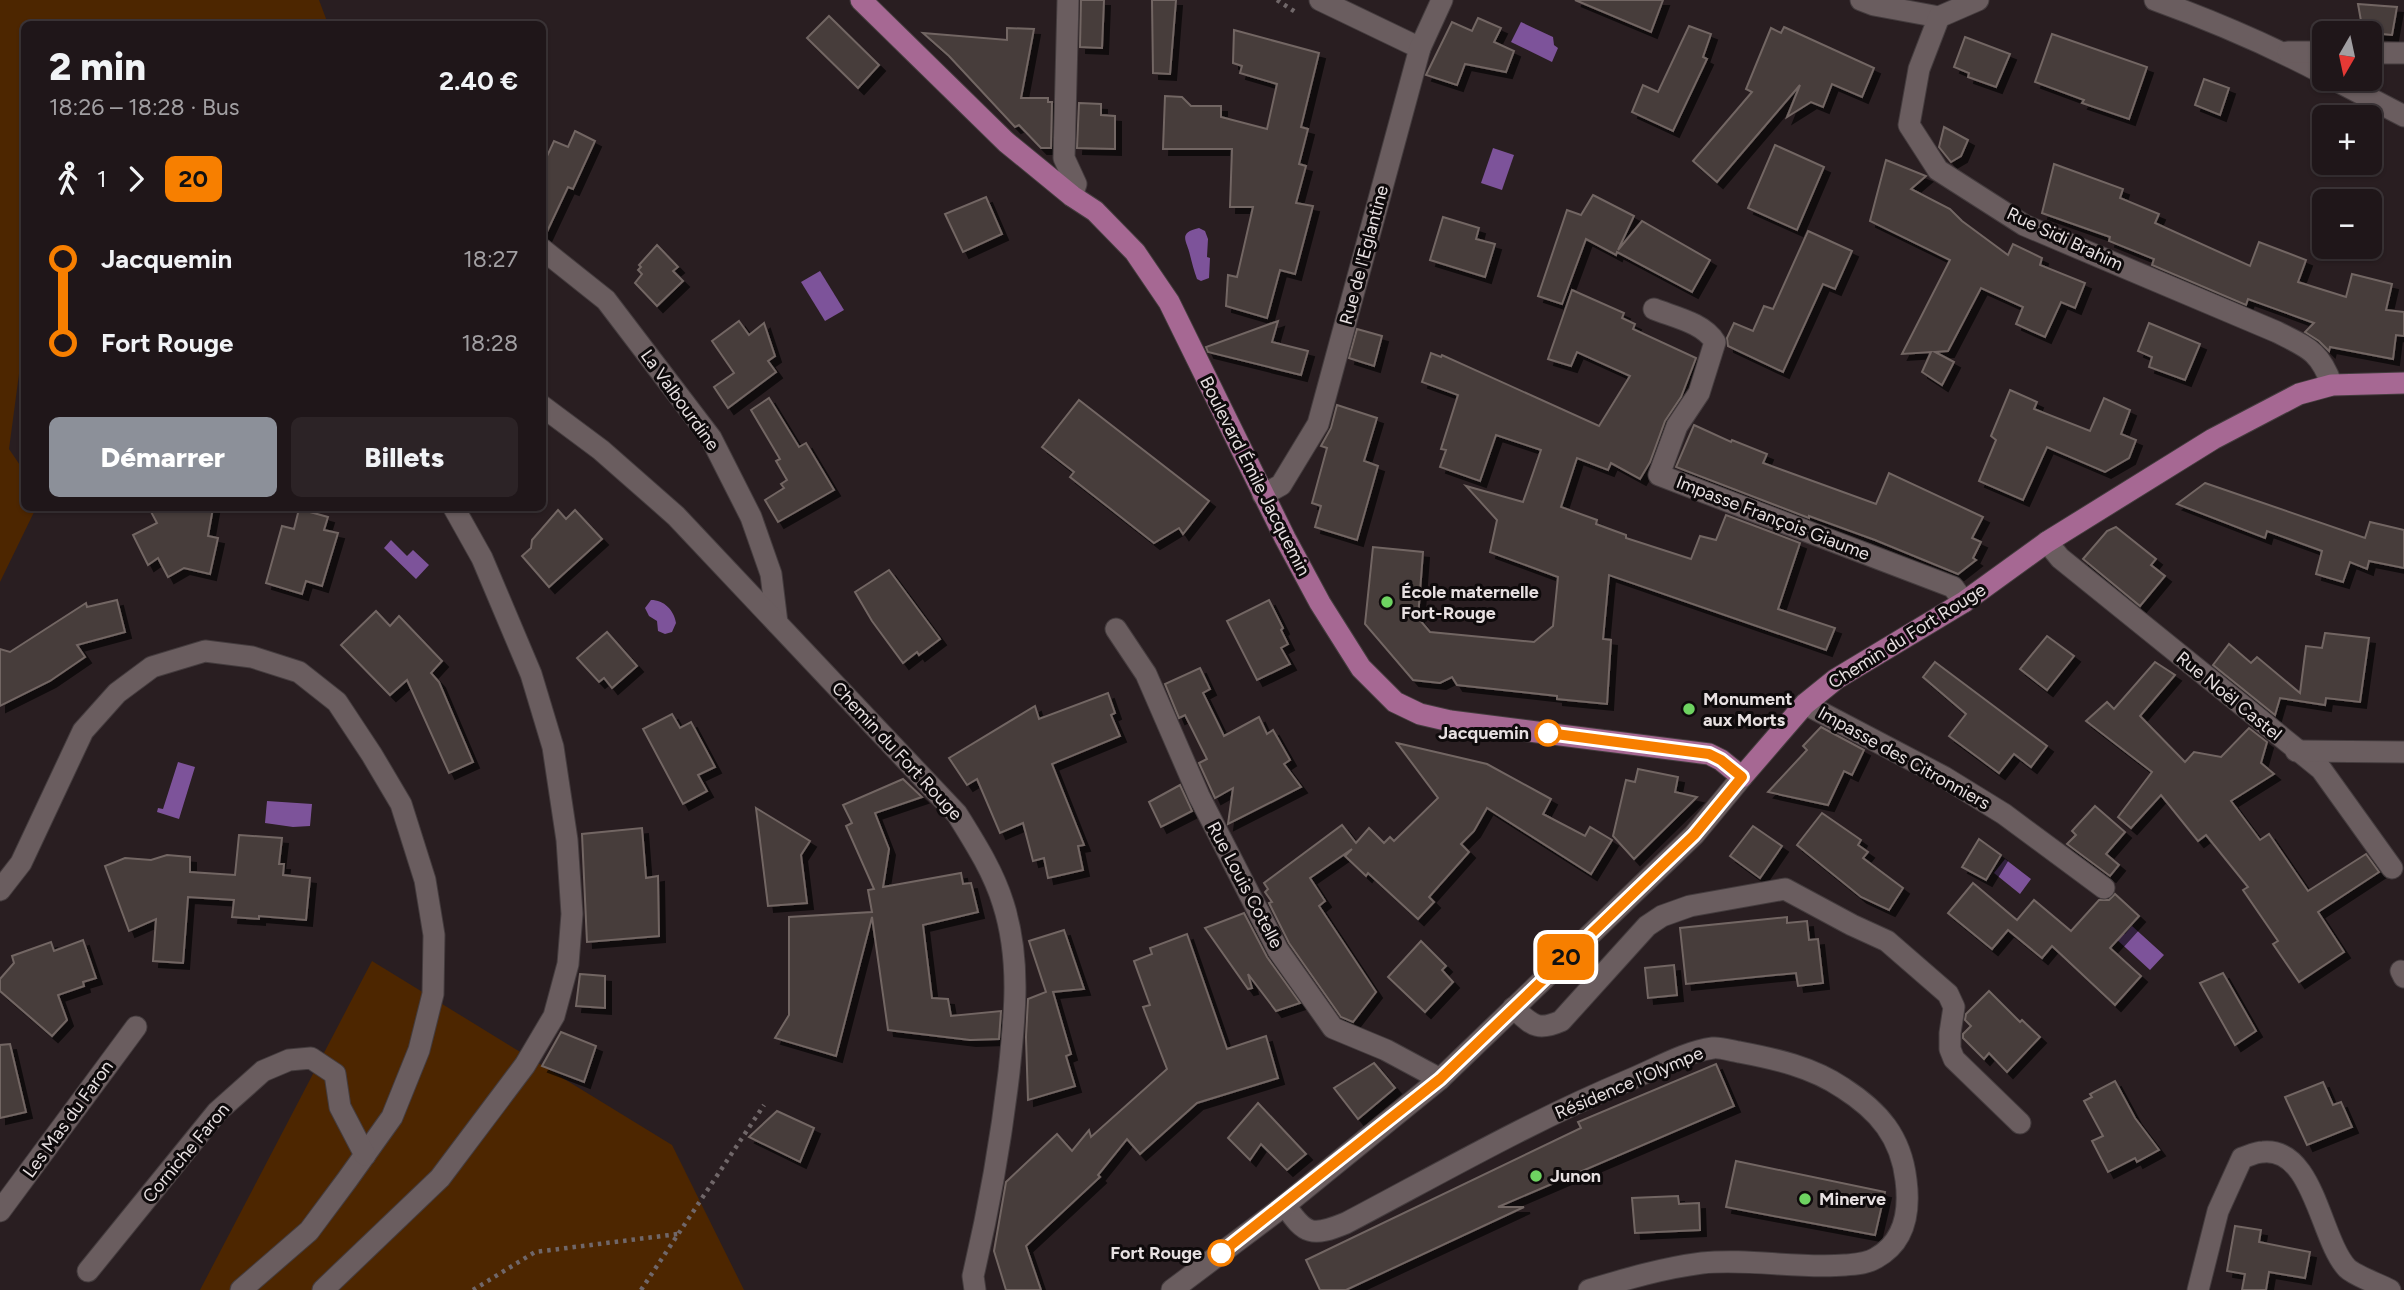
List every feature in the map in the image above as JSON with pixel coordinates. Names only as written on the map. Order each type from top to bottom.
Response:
[{"type":"main road","name":"Boulevard Émile Jacquemin","points":[[861,0],[1006,142],[1072,196],[1095,211],[1135,252],[1169,302],[1263,495],[1320,603],[1361,668],[1395,702],[1420,714],[1450,721],[1709,754],[1742,777]]},
{"type":"main road","name":"Chemin du Fort Rouge","points":[[1742,777],[1805,704],[1836,679],[1964,602],[2048,542],[2213,439],[2299,394],[2332,385],[2404,383]]},
{"type":"street","points":[[1069,0],[1064,158],[1076,184],[1072,196]]},
{"type":"street","points":[[1320,0],[1420,48]]},
{"type":"street","name":"Rue de l'Eglantine","points":[[1263,495],[1281,485],[1318,424],[1420,48],[1442,0]]},
{"type":"street","points":[[1860,0],[1939,17],[1978,0]]},
{"type":"street","points":[[2155,0],[2222,25],[2312,68]]},
{"type":"street","name":"Rue Sidi Brahim","points":[[1939,17],[1919,69],[1909,125],[1938,170],[2024,225],[2277,332],[2313,350],[2325,366],[2332,385]]},
{"type":"street","points":[[2281,51],[2312,52]]},
{"type":"street","points":[[2382,53],[2404,53]]},
{"type":"street","points":[[2356,91],[2404,116]]},
{"type":"street","name":"La Valbourdine","points":[[546,252],[606,300],[711,438],[751,517],[771,574],[778,623]]},
{"type":"street","name":"Impasse François Giaume","points":[[1654,309],[1698,327],[1711,335],[1715,342],[1699,393],[1677,426],[1659,475],[1952,587],[1964,602]]},
{"type":"street","name":"Chemin du Fort Rouge","points":[[546,409],[601,450],[676,516],[957,814],[987,861],[1004,905],[1014,958],[1017,995],[1002,1139],[973,1276],[975,1290]]},
{"type":"street","points":[[323,1290],[440,1178],[525,1065],[554,1016],[568,964],[572,914],[567,841],[553,747],[531,674],[482,558],[456,511]]},
{"type":"street","name":"Rue Noël Castel","points":[[2048,542],[2060,558],[2321,769],[2392,868]]},
{"type":"street","name":"Rue Louis Cotelle","points":[[1116,629],[1146,674],[1199,796],[1278,950],[1333,1028],[1386,1050],[1440,1079]]},
{"type":"street","points":[[0,890],[22,863],[83,731],[117,693],[152,667],[205,651],[252,657],[299,672],[337,702],[372,755],[401,804],[425,880],[434,935],[433,994],[419,1050],[392,1117],[309,1231],[241,1290]]},
{"type":"street","name":"Impasse des Citronniers","points":[[1805,704],[1944,777],[2004,814],[2104,888]]},
{"type":"street","points":[[2296,751],[2404,752]]},
{"type":"street","name":"Chemin du Fort Rouge","points":[[1172,1290],[1285,1205],[1440,1079],[1694,835],[1742,777]]},
{"type":"street","points":[[1514,1008],[1534,1026],[1546,1028],[1561,1021],[1647,926],[1662,916],[1690,906],[1785,889],[1887,941],[1948,994],[1954,1007],[1950,1049],[1954,1059],[2020,1123]]},
{"type":"street","name":"Les Mas du Faron","points":[[0,1211],[136,1027]]},
{"type":"street","name":"Résidence l'Olympe","points":[[1285,1205],[1297,1223],[1307,1231],[1316,1233],[1328,1230],[1571,1104],[1691,1054],[1716,1048],[1809,1069],[1836,1083],[1859,1098],[1883,1120],[1898,1147],[1906,1176],[1906,1222],[1891,1246],[1876,1258],[1865,1263],[1829,1266],[1702,1263],[1666,1269],[1588,1290]]},
{"type":"street","name":"Corniche Faron","points":[[88,1271],[217,1112],[263,1071],[289,1060],[312,1058],[335,1074],[340,1107],[365,1155]]},
{"type":"street","points":[[2198,1290],[2218,1211],[2242,1158],[2264,1151],[2288,1157],[2302,1173],[2337,1251],[2348,1269],[2390,1290]]},
{"type":"path","points":[[641,1290],[764,1105]]},
{"type":"path","points":[[473,1290],[535,1252],[678,1234]]},
{"type":"shaded area","points":[[0,0],[319,0],[327,21],[21,21],[21,371],[9,449],[21,467],[21,511],[35,511],[0,582]]},
{"type":"shaded area","points":[[1521,22],[1553,37],[1554,45],[1558,48],[1552,62],[1511,42]]},
{"type":"shaded area","points":[[1493,148],[1514,155],[1502,190],[1481,183]]},
{"type":"shaded area","points":[[1199,228],[1205,231],[1208,239],[1207,257],[1210,258],[1209,278],[1201,281],[1197,279],[1185,238],[1188,232]]},
{"type":"shaded area","points":[[820,271],[844,310],[825,321],[801,282]]},
{"type":"shaded area","points":[[391,540],[407,556],[413,550],[429,565],[416,579],[384,548]]},
{"type":"shaded area","points":[[651,600],[664,604],[671,610],[676,623],[672,632],[665,634],[658,631],[657,621],[649,616],[645,608]]},
{"type":"shaded area","points":[[178,762],[195,767],[179,819],[157,812],[158,808],[163,809]]},
{"type":"shaded area","points":[[267,801],[312,804],[310,826],[293,827],[265,823]]},
{"type":"shaded area","points":[[2005,859],[2031,879],[2020,894],[1994,873]]},
{"type":"shaded area","points":[[2132,926],[2164,955],[2150,970],[2115,938],[2120,933],[2125,934]]},
{"type":"shaded area","points":[[372,961],[672,1145],[744,1290],[200,1290]]},
{"type":"building","points":[[1081,0],[1104,0],[1102,48],[1080,47]]},
{"type":"building","points":[[1152,0],[1176,0],[1170,74],[1153,73]]},
{"type":"building","points":[[1575,0],[1663,0],[1651,32]]},
{"type":"building","points":[[2358,4],[2397,7],[2392,35],[2382,34],[2382,21],[2361,21]]},
{"type":"building","points":[[829,16],[879,65],[858,88],[807,38]]},
{"type":"building","points":[[1478,18],[1501,28],[1494,42],[1514,51],[1506,72],[1465,64],[1457,85],[1426,75],[1452,22],[1472,31]]},
{"type":"building","points":[[1689,26],[1711,34],[1703,57],[1707,59],[1673,131],[1632,112],[1643,85],[1658,92]]},
{"type":"building","points":[[1784,27],[1874,68],[1862,97],[1832,84],[1823,107],[1811,102],[1787,117],[1800,85],[1717,182],[1693,161],[1752,92],[1746,89],[1771,28],[1781,33]]},
{"type":"building","points":[[1007,28],[1034,29],[1021,98],[1048,98],[1048,102],[1052,102],[1051,148],[1041,148],[1019,125],[1015,127],[949,56],[923,33],[1007,40]]},
{"type":"building","points":[[1234,30],[1319,53],[1301,127],[1308,129],[1299,164],[1306,166],[1296,203],[1313,206],[1295,274],[1280,270],[1267,318],[1226,306],[1228,275],[1237,277],[1253,207],[1230,207],[1232,149],[1163,149],[1165,96],[1182,97],[1191,106],[1221,106],[1221,117],[1267,129],[1277,84],[1240,73],[1242,66],[1233,63]]},
{"type":"building","points":[[2052,34],[2147,67],[2129,119],[2082,103],[2084,100],[2035,82]]},
{"type":"building","points":[[1965,37],[2010,54],[1996,87],[1968,77],[1969,73],[1954,67]]},
{"type":"building","points":[[2204,79],[2229,88],[2220,115],[2195,105]]},
{"type":"building","points":[[1079,103],[1101,104],[1101,115],[1115,116],[1115,149],[1077,148]]},
{"type":"building","points":[[1944,127],[1968,140],[1961,156],[1951,162],[1939,147]]},
{"type":"building","points":[[575,131],[595,141],[573,189],[568,187],[546,234],[546,158],[554,141],[568,147]]},
{"type":"building","points":[[1775,145],[1824,167],[1797,230],[1748,208]]},
{"type":"building","points":[[1886,160],[1926,176],[1911,189],[1950,209],[2008,255],[2013,244],[2042,258],[2040,265],[2085,283],[2075,308],[2061,302],[2045,337],[2016,324],[2023,307],[1981,288],[1948,351],[1935,352],[1954,362],[1942,385],[1922,372],[1931,352],[1902,354],[1950,260],[1870,221]]},
{"type":"building","points":[[2054,164],[2123,189],[2120,198],[2159,214],[2155,223],[2250,266],[2259,242],[2306,260],[2298,282],[2346,297],[2352,274],[2392,284],[2386,310],[2404,312],[2404,336],[2396,335],[2393,359],[2330,347],[2329,351],[2305,332],[2314,323],[2248,299],[2246,305],[2152,265],[2154,259],[2109,241],[2110,237],[2042,213]]},
{"type":"building","points":[[1593,195],[1634,216],[1618,250],[1642,221],[1710,260],[1692,292],[1617,252],[1616,255],[1586,239],[1562,304],[1538,296],[1567,210],[1581,215]]},
{"type":"building","points":[[986,197],[1002,234],[963,252],[945,214]]},
{"type":"building","points":[[1443,217],[1479,228],[1476,239],[1495,244],[1485,277],[1430,260]]},
{"type":"building","points":[[1808,231],[1852,251],[1835,289],[1823,284],[1783,372],[1728,346],[1727,338],[1734,323],[1753,331],[1764,306],[1773,309]]},
{"type":"building","points":[[657,245],[678,267],[673,271],[683,281],[657,306],[635,283],[642,274],[638,270],[641,267],[639,265]]},
{"type":"building","points":[[1572,290],[1624,313],[1622,318],[1635,324],[1633,329],[1696,358],[1681,397],[1665,421],[1650,462],[1640,479],[1611,463],[1608,470],[1577,458],[1561,507],[1597,520],[1596,524],[1626,535],[1626,538],[1691,559],[1700,536],[1716,540],[1726,515],[1800,543],[1778,609],[1835,628],[1826,650],[1609,575],[1603,639],[1611,640],[1607,704],[1457,685],[1452,677],[1440,683],[1413,680],[1365,624],[1373,547],[1423,552],[1418,618],[1430,632],[1534,642],[1553,626],[1558,577],[1490,552],[1497,520],[1466,486],[1523,502],[1541,450],[1496,435],[1480,481],[1440,467],[1446,450],[1441,449],[1458,395],[1422,382],[1431,353],[1441,357],[1442,355],[1599,426],[1630,376],[1577,352],[1571,366],[1548,359]]},
{"type":"building","points":[[739,321],[749,335],[764,323],[775,356],[768,361],[776,372],[728,408],[714,387],[734,373],[712,341]]},
{"type":"building","points":[[1278,321],[1272,342],[1308,351],[1301,375],[1208,352],[1206,347]]},
{"type":"building","points":[[2149,323],[2200,344],[2185,380],[2149,367],[2152,357],[2138,351]]},
{"type":"building","points":[[1357,329],[1382,336],[1374,366],[1349,358]]},
{"type":"building","points":[[2010,390],[2037,402],[2034,409],[2090,431],[2104,398],[2130,410],[2121,434],[2136,440],[2129,458],[2105,472],[2047,447],[2023,500],[1979,481],[1996,440],[1991,436]]},
{"type":"building","points":[[769,398],[799,447],[806,443],[834,490],[778,522],[765,500],[784,488],[781,484],[787,480],[776,461],[780,459],[751,410]]},
{"type":"building","points":[[1079,400],[1209,501],[1183,534],[1179,528],[1154,543],[1070,477],[1074,472],[1042,447]]},
{"type":"building","points":[[1337,405],[1377,418],[1364,461],[1378,466],[1357,540],[1315,527],[1321,506],[1312,503],[1327,448],[1321,446],[1331,428]]},
{"type":"building","points":[[1694,425],[1731,442],[1732,440],[1767,454],[1763,463],[1876,504],[1889,473],[1983,517],[1972,538],[1981,542],[1973,558],[1976,560],[1958,574],[1875,540],[1676,467]]},
{"type":"building","points":[[2205,483],[2365,538],[2370,522],[2404,530],[2404,568],[2369,561],[2367,569],[2350,562],[2343,582],[2316,574],[2322,551],[2267,531],[2265,538],[2177,504]]},
{"type":"building","points":[[558,510],[566,519],[575,510],[602,539],[549,587],[522,556],[531,548],[532,540]]},
{"type":"building","points":[[151,511],[212,511],[208,536],[218,538],[210,574],[184,568],[168,577],[158,558],[148,565],[133,535],[157,523]]},
{"type":"building","points":[[298,511],[306,511],[328,517],[324,530],[338,533],[322,586],[306,581],[302,594],[266,583],[282,526],[294,529]]},
{"type":"building","points":[[2116,527],[2156,559],[2151,565],[2165,576],[2140,606],[2083,559],[2107,531]]},
{"type":"building","points":[[889,570],[940,639],[903,663],[872,621],[855,592]]},
{"type":"building","points":[[117,600],[125,632],[77,645],[85,657],[50,681],[0,706],[0,649],[10,652],[86,603],[87,607]]},
{"type":"building","points":[[1269,600],[1283,628],[1281,630],[1288,644],[1281,648],[1290,664],[1257,680],[1227,621]]},
{"type":"building","points":[[376,611],[390,626],[399,616],[442,661],[431,673],[439,682],[473,762],[449,773],[407,680],[390,695],[341,645]]},
{"type":"building","points":[[607,632],[637,666],[612,688],[604,678],[599,682],[577,658]]},
{"type":"building","points":[[2325,633],[2369,638],[2360,702],[2326,698],[2325,705],[2280,698],[2275,715],[2213,665],[2229,644],[2251,663],[2257,657],[2300,693],[2306,646],[2322,648]]},
{"type":"building","points":[[2047,636],[2074,656],[2047,690],[2020,669]]},
{"type":"building","points":[[1935,662],[2047,746],[2031,767],[2014,754],[1999,773],[1949,736],[1966,714],[1923,677]]},
{"type":"building","points":[[2155,662],[2175,675],[2140,716],[2185,762],[2194,752],[2221,757],[2249,728],[2267,742],[2261,763],[2274,774],[2231,801],[2260,840],[2269,834],[2308,891],[2366,854],[2379,872],[2318,912],[2344,952],[2299,982],[2273,944],[2278,941],[2243,890],[2248,887],[2206,835],[2198,841],[2161,795],[2131,828],[2118,817],[2152,772],[2086,721],[2107,702],[2114,709]]},
{"type":"building","points":[[1200,668],[1210,689],[1203,693],[1224,736],[1259,717],[1267,734],[1273,730],[1290,760],[1284,764],[1301,787],[1228,824],[1233,788],[1215,798],[1199,763],[1207,759],[1185,715],[1179,718],[1165,684]]},
{"type":"building","points":[[1108,693],[1115,713],[1111,715],[1120,736],[1052,764],[1084,845],[1078,846],[1083,870],[1048,878],[1044,858],[1033,861],[1023,823],[1000,833],[977,779],[967,785],[949,758],[1035,706],[1039,719]]},
{"type":"building","points":[[672,714],[680,728],[691,722],[715,767],[698,775],[707,791],[683,804],[643,729]]},
{"type":"building","points":[[1821,727],[1864,750],[1852,775],[1844,771],[1828,805],[1768,792],[1807,750],[1803,746]]},
{"type":"building","points":[[1397,743],[1487,764],[1551,799],[1543,814],[1585,836],[1590,827],[1612,840],[1591,874],[1487,808],[1474,831],[1461,844],[1469,852],[1429,897],[1434,902],[1418,919],[1368,873],[1366,876],[1345,856],[1352,849],[1310,878],[1325,901],[1319,906],[1376,992],[1353,1022],[1341,1017],[1289,943],[1269,903],[1272,902],[1265,892],[1268,889],[1264,883],[1342,825],[1356,843],[1369,828],[1384,843],[1390,837],[1394,841],[1438,798]]},
{"type":"building","points":[[1638,769],[1678,777],[1675,792],[1697,797],[1634,859],[1613,836],[1626,780],[1635,782]]},
{"type":"building","points":[[903,779],[922,797],[875,813],[889,849],[883,887],[961,873],[963,884],[971,883],[978,912],[923,925],[932,998],[948,999],[951,1016],[1001,1011],[999,1039],[970,1040],[888,1030],[872,917],[836,1056],[775,1038],[789,1015],[789,917],[872,912],[868,890],[874,889],[846,826],[852,823],[843,805]]},
{"type":"building","points":[[1180,785],[1192,811],[1161,827],[1149,802]]},
{"type":"building","points":[[2095,806],[2125,832],[2106,854],[2119,865],[2110,876],[2067,844],[2076,835],[2072,831]]},
{"type":"building","points":[[756,808],[810,841],[801,855],[807,903],[768,906]]},
{"type":"building","points":[[1822,813],[1861,840],[1858,845],[1868,852],[1863,858],[1903,888],[1889,910],[1861,897],[1797,845]]},
{"type":"building","points":[[1753,826],[1782,846],[1760,878],[1730,856]]},
{"type":"building","points":[[642,828],[646,878],[658,876],[659,936],[587,942],[582,834]]},
{"type":"building","points":[[239,835],[282,838],[279,864],[284,864],[283,875],[310,878],[306,920],[232,917],[234,900],[188,897],[183,963],[153,961],[156,919],[129,931],[105,866],[125,858],[151,860],[167,855],[190,857],[190,872],[235,875]]},
{"type":"building","points":[[1979,839],[2001,855],[1986,880],[1962,867]]},
{"type":"building","points":[[1973,883],[2017,920],[2034,900],[2071,931],[2099,900],[2109,900],[2115,894],[2139,916],[2110,948],[2141,976],[2115,1005],[2052,946],[2042,958],[2008,930],[1992,949],[1948,913]]},
{"type":"building","points":[[1244,913],[1267,957],[1300,1003],[1276,1011],[1248,974],[1252,988],[1248,989],[1205,928]]},
{"type":"building","points":[[1787,917],[1787,923],[1807,921],[1809,940],[1818,939],[1823,983],[1798,986],[1796,973],[1686,984],[1680,928]]},
{"type":"building","points":[[1064,930],[1084,989],[1053,992],[1071,1054],[1066,1056],[1075,1086],[1028,1100],[1028,999],[1046,992],[1029,941]]},
{"type":"building","points":[[1187,934],[1227,1049],[1266,1036],[1278,1078],[1197,1103],[1140,1154],[1127,1139],[1098,1175],[1100,1177],[1026,1246],[1041,1290],[1006,1290],[994,1251],[1006,1182],[1057,1134],[1072,1151],[1089,1130],[1091,1137],[1167,1069],[1143,1007],[1150,1005],[1134,961],[1152,954],[1150,948]]},
{"type":"building","points":[[83,940],[96,978],[83,982],[84,986],[58,995],[67,1020],[52,1036],[0,991],[0,979],[14,963],[12,956],[51,942],[54,951]]},
{"type":"building","points":[[1421,941],[1446,966],[1442,970],[1453,982],[1425,1012],[1388,977]]},
{"type":"building","points":[[1674,965],[1677,995],[1648,998],[1645,968]]},
{"type":"building","points":[[2223,973],[2256,1031],[2235,1045],[2200,983]]},
{"type":"building","points":[[580,974],[605,976],[605,1008],[576,1006]]},
{"type":"building","points":[[1989,991],[2020,1022],[2022,1020],[2040,1037],[2007,1072],[1989,1053],[1984,1059],[1963,1038],[1963,1034],[1971,1026],[1965,1020],[1966,1014]]},
{"type":"building","points":[[561,1032],[596,1046],[584,1082],[542,1066]]},
{"type":"building","points":[[10,1044],[26,1112],[0,1118],[0,1045]]},
{"type":"building","points":[[1374,1063],[1395,1088],[1358,1119],[1334,1088]]},
{"type":"building","name":"Junon","points":[[1716,1064],[1734,1106],[1498,1207],[1524,1207],[1346,1290],[1320,1290],[1306,1260],[1581,1128],[1578,1122]]},
{"type":"building","points":[[2115,1081],[2135,1118],[2159,1150],[2137,1162],[2135,1158],[2108,1172],[2092,1141],[2103,1136],[2084,1101],[2092,1097],[2090,1094]]},
{"type":"building","points":[[2323,1082],[2333,1105],[2341,1102],[2352,1127],[2307,1145],[2285,1097]]},
{"type":"building","points":[[1258,1103],[1306,1154],[1287,1170],[1261,1144],[1250,1160],[1228,1138]]},
{"type":"building","points":[[777,1111],[814,1128],[800,1162],[749,1137]]},
{"type":"building","name":"Minerve","points":[[1736,1161],[1885,1192],[1875,1235],[1726,1207]]},
{"type":"building","points":[[1678,1196],[1679,1204],[1699,1203],[1700,1230],[1635,1233],[1632,1198]]},
{"type":"building","points":[[2235,1226],[2261,1230],[2259,1242],[2310,1252],[2305,1278],[2269,1272],[2266,1290],[2242,1290],[2245,1274],[2227,1271]]},
{"type":"bus line","name":"20","points":[[1221,1253],[1285,1205],[1440,1079],[1694,835],[1742,777],[1709,754],[1548,733]]},
{"type":"place","name":"École maternelle Fort-Rouge","points":[[1387,602]]},
{"type":"place","name":"Monument aux Morts","points":[[1689,709]]},
{"type":"place","name":"Jacquemin","points":[[1548,733]]},
{"type":"place","name":"Junon","points":[[1536,1176]]},
{"type":"place","name":"Minerve","points":[[1805,1199]]},
{"type":"place","name":"Fort Rouge","points":[[1221,1253]]}]
